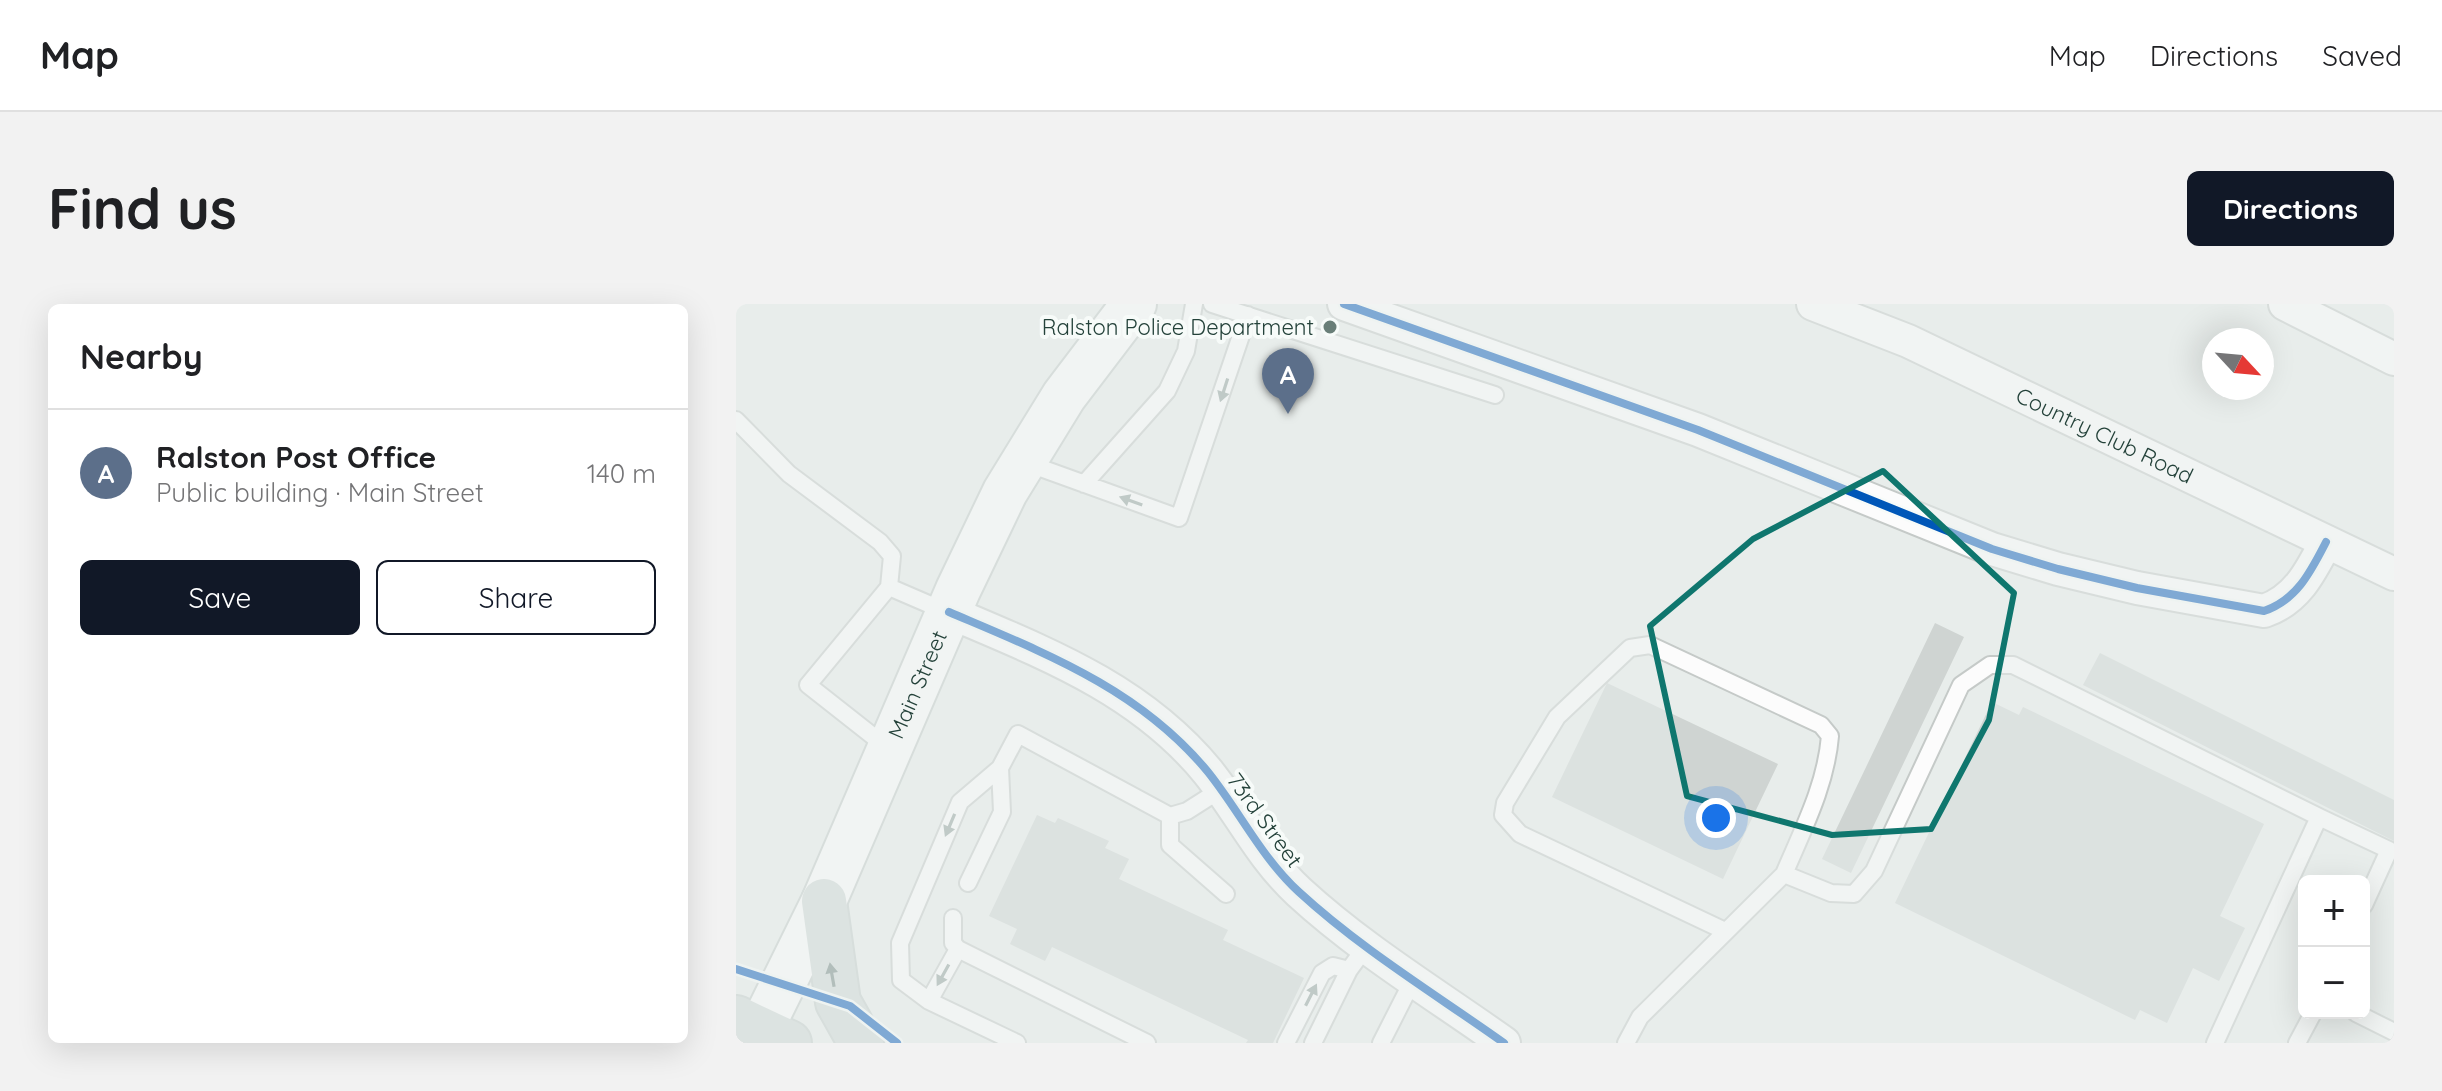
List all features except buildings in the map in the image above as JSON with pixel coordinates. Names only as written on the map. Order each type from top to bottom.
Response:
[{"type":"main road","name":"Main Street","points":[[760,1033],[824,901],[949,612],[1022,461],[1122,308]]},
{"type":"main road","points":[[824,901],[838,1002],[861,1043]]},
{"type":"street","points":[[1344,304],[1627,403],[1992,549],[2058,569],[2264,611],[2281,605],[2294,594],[2326,542]]},
{"type":"street","name":"Country Club Road","points":[[1813,304],[1908,341],[2394,574]]},
{"type":"street","points":[[2285,304],[2330,314],[2394,359]]},
{"type":"street","name":"73rd Street","points":[[949,612],[1074,666],[1111,687],[1166,728],[1220,790],[1275,869],[1357,959],[1414,978],[1504,1043]]},
{"type":"lane","points":[[1084,484],[1167,391],[1186,351],[1194,304]]},
{"type":"lane","points":[[1212,304],[1495,395]]},
{"type":"lane","points":[[1022,461],[1179,518],[1248,315]]},
{"type":"lane","points":[[736,420],[789,474],[880,542],[892,556],[889,587],[808,685],[890,750]]},
{"type":"lane","points":[[889,587],[949,612]]},
{"type":"lane","points":[[1626,1043],[1640,1017],[1784,874],[1828,763],[1830,736],[1821,725],[1650,645],[1630,648],[1548,728],[1505,803],[1503,815],[1520,834],[1725,931]]},
{"type":"lane","points":[[1784,874],[1831,893],[1854,894],[1874,871],[1961,685],[1990,665],[2013,665],[2389,850],[2370,892]]},
{"type":"lane","points":[[1017,1043],[929,1001],[901,980],[900,943],[960,802],[1000,768],[1018,734],[1170,816],[1187,811],[1220,790]]},
{"type":"lane","points":[[968,883],[1002,812],[1000,768]]},
{"type":"lane","points":[[1170,816],[1170,845],[1226,894]]},
{"type":"lane","points":[[2215,1043],[2319,817]]},
{"type":"lane","points":[[953,918],[953,943],[958,949],[1147,1043]]},
{"type":"lane","points":[[929,1001],[958,949]]},
{"type":"lane","points":[[1286,1043],[1322,973],[1333,966],[1357,959]]},
{"type":"lane","points":[[1313,1043],[1357,959]]},
{"type":"lane","points":[[1381,1043],[1414,978]]},
{"type":"lane","points":[[2297,1043],[2310,1019]]},
{"type":"lane","points":[[2368,1019],[2394,1032]]},
{"type":"highlighted area","points":[[1883,471],[2014,593],[1989,720],[1931,829],[1832,835],[1687,796],[1650,626],[1753,539]]},
{"type":"cycle path","points":[[1344,304],[1698,430],[1992,549],[2058,569],[2137,588],[2264,611],[2286,600],[2294,592],[2326,542]]},
{"type":"cycle path","points":[[949,612],[1089,676],[1152,718],[1208,772],[1273,864],[1299,892],[1373,952],[1504,1043]]},
{"type":"cycle path","points":[[736,969],[850,1006],[897,1043]]},
{"type":"place","name":"Ralston Police Department","points":[[1330,327]]},
{"type":"place","name":"Ralston Post Office","points":[[1288,414]]}]
